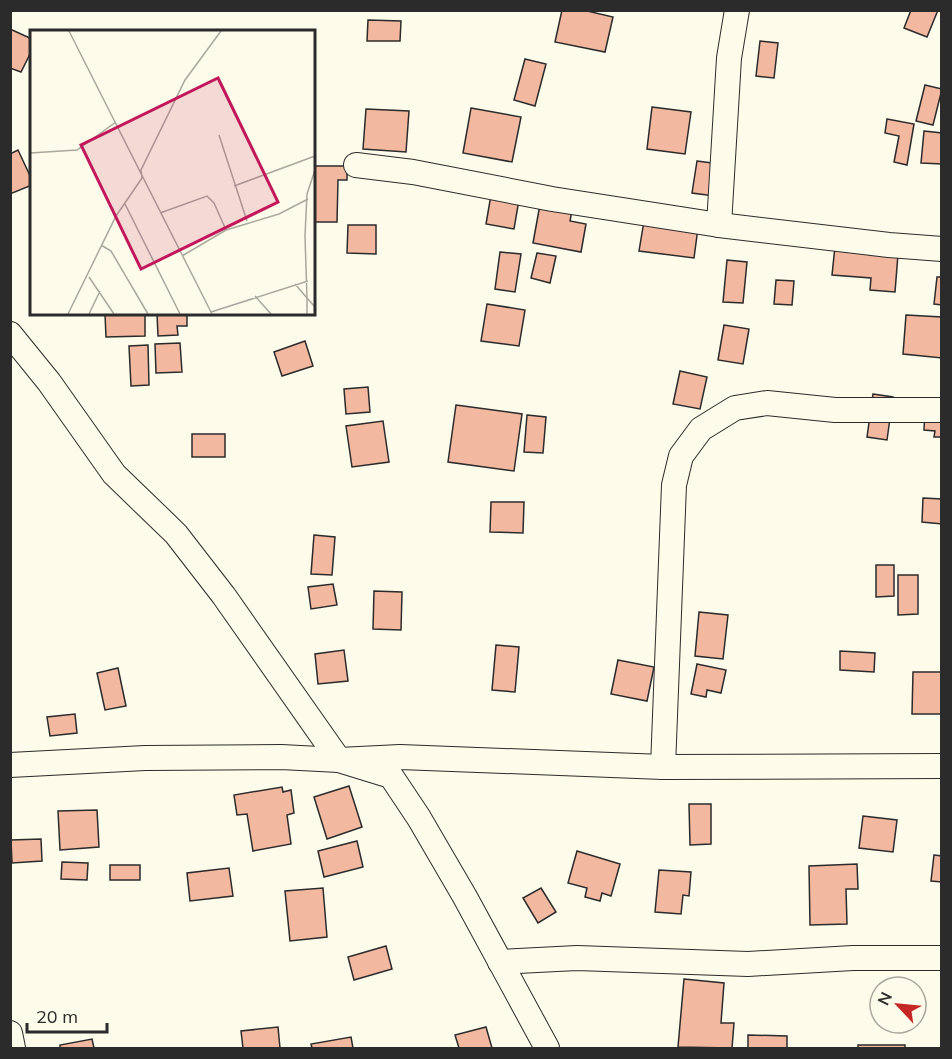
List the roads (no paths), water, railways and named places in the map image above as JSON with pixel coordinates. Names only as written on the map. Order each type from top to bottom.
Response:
[{"type":"street","points":[[719,225],[729,58],[737,10]]},
{"type":"street","points":[[356,165],[413,172],[552,199],[719,225],[942,249]]},
{"type":"street","points":[[10,334],[49,382],[114,474],[176,534],[224,596],[339,760],[391,776],[419,818],[547,1048]]},
{"type":"street","points":[[663,767],[674,486],[681,456],[701,429],[735,408],[767,403],[835,410],[942,410]]},
{"type":"street","points":[[10,765],[145,758],[281,757],[339,760],[400,757],[663,767],[942,766]]},
{"type":"street","points":[[500,962],[577,958],[748,964],[853,958],[942,958]]},
{"type":"street","points":[[10,1033],[13,1048]]}]
